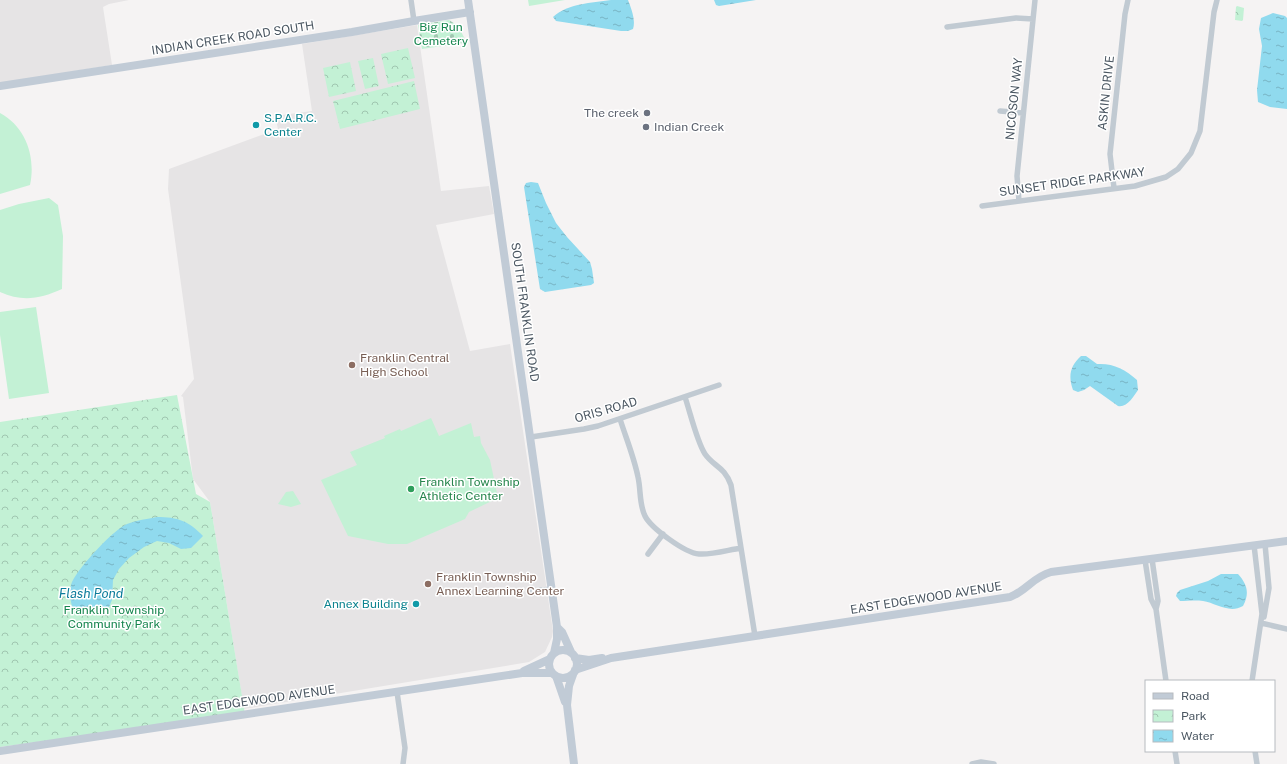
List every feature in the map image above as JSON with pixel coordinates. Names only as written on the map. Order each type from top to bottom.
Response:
[{"type":"main road","name":"SOUTH FRANKLIN ROAD","points":[[468,0],[558,627],[557,639],[552,656]]},
{"type":"main road","name":"INDIAN CREEK ROAD SOUTH","points":[[0,86],[352,32],[470,12]]},
{"type":"main road","name":"EAST EDGEWOOD AVENUE","points":[[611,658],[1006,598],[1017,594],[1037,578],[1051,572],[1287,541]]},
{"type":"main road","name":"SOUTH FRANKLIN ROAD","points":[[558,627],[573,655]]},
{"type":"main road","points":[[522,673],[561,650],[589,660],[611,658]]},
{"type":"main road","points":[[573,655],[577,665],[569,689],[567,705],[574,764]]},
{"type":"main road","points":[[552,656],[549,666],[567,705]]},
{"type":"main road","points":[[522,673],[554,674],[566,677],[575,671],[611,658]]},
{"type":"main road","name":"EAST EDGEWOOD AVENUE","points":[[0,751],[522,673]]},
{"type":"street","points":[[411,0],[414,21]]},
{"type":"street","name":"NICOSON WAY","points":[[1019,200],[1017,176],[1035,0]]},
{"type":"street","name":"ASKIN DRIVE","points":[[1114,188],[1110,154],[1125,14],[1128,0]]},
{"type":"street","name":"SUNSET RIDGE PARKWAY","points":[[982,206],[1140,184],[1166,177],[1178,169],[1192,153],[1200,131],[1214,12],[1217,0]]},
{"type":"street","points":[[947,28],[1016,18],[1033,19]]},
{"type":"street","points":[[1000,111],[1023,113]]},
{"type":"street","name":"ORIS ROAD","points":[[531,437],[584,429],[620,419],[719,386]]},
{"type":"street","points":[[685,397],[702,450],[710,460],[722,469],[730,482],[755,636]]},
{"type":"street","points":[[620,419],[638,476],[642,507],[649,522],[686,550],[698,554],[741,548]]},
{"type":"street","points":[[648,554],[663,534]]},
{"type":"street","points":[[1261,622],[1266,612],[1269,588],[1265,544]]},
{"type":"street","points":[[1252,680],[1261,622],[1262,602],[1254,545]]},
{"type":"street","points":[[1149,559],[1158,601],[1156,609],[1166,680]]},
{"type":"street","points":[[533,591],[552,588]]},
{"type":"street","points":[[1261,622],[1287,629]]},
{"type":"street","points":[[397,692],[405,746],[403,764]]},
{"type":"street","points":[[1175,752],[1177,764]]},
{"type":"street","points":[[1255,752],[1257,764]]},
{"type":"street","points":[[972,764],[981,762],[994,764]]},
{"type":"shaded area","points":[[0,0],[129,0],[109,4],[103,7],[112,65],[0,83]]},
{"type":"shaded area","name":"Franklin Central High School","points":[[417,25],[441,191],[489,186],[494,214],[436,225],[470,351],[510,344],[553,631],[552,637],[545,652],[529,662],[244,709],[210,502],[193,479],[183,397],[181,396],[194,379],[168,189],[169,169],[278,129],[275,116],[312,111],[302,44]]},
{"type":"green space","points":[[528,0],[565,0],[529,6]]},
{"type":"green space","points":[[1237,6],[1244,8],[1242,21],[1235,20]]},
{"type":"green space","name":"Big Run Cemetery","points":[[449,20],[458,26],[465,39],[463,43],[422,49],[418,25]]},
{"type":"green space","points":[[408,48],[415,78],[388,84],[381,54]]},
{"type":"green space","points":[[373,58],[379,86],[365,89],[358,61]]},
{"type":"green space","points":[[350,62],[356,91],[329,97],[323,68]]},
{"type":"green space","points":[[414,81],[420,109],[340,129],[333,101]]},
{"type":"green space","points":[[0,113],[16,126],[27,144],[32,164],[32,174],[30,185],[0,194]]},
{"type":"green space","points":[[49,198],[58,205],[63,236],[62,289],[46,295],[31,298],[16,297],[0,292],[0,210],[19,204]]},
{"type":"green space","points":[[36,307],[49,393],[9,399],[0,335],[0,312]]},
{"type":"green space","name":"Franklin Township Community Park","points":[[177,395],[196,494],[210,502],[245,714],[0,747],[0,422]]},
{"type":"green space","name":"Franklin Township Athletic Center","points":[[431,418],[439,436],[471,423],[474,437],[480,436],[481,443],[490,460],[498,498],[469,512],[465,519],[407,544],[388,544],[348,536],[321,480],[357,465],[350,452],[385,438],[384,436],[400,429],[401,431]]},
{"type":"green space","points":[[293,491],[301,504],[291,507],[278,504],[286,492]]},
{"type":"water","points":[[611,0],[628,0],[634,18],[633,29],[621,31],[556,21],[553,17],[559,12],[573,6]]},
{"type":"water","points":[[714,0],[756,0],[719,6],[716,5]]},
{"type":"water","points":[[1273,13],[1285,16],[1287,18],[1287,109],[1270,107],[1258,102],[1257,90],[1262,46],[1259,29],[1261,18]]},
{"type":"water","points":[[526,183],[538,183],[556,223],[590,262],[594,283],[591,285],[545,292],[540,289],[524,187]]},
{"type":"water","points":[[1081,356],[1086,356],[1097,364],[1114,366],[1128,373],[1137,380],[1138,390],[1130,401],[1124,405],[1118,406],[1090,386],[1078,392],[1073,390],[1070,376],[1072,367]]},
{"type":"water","name":"Flash Pond","points":[[157,517],[177,519],[188,523],[203,536],[191,548],[181,549],[169,543],[157,541],[144,547],[129,558],[119,569],[113,580],[112,600],[109,607],[102,613],[81,613],[72,606],[70,588],[72,582],[82,567],[113,533],[127,524]]},
{"type":"water","points":[[1221,574],[1238,574],[1241,578],[1247,593],[1243,606],[1233,609],[1203,601],[1180,601],[1176,596],[1180,590],[1208,581]]},
{"type":"place","name":"The creek","points":[[647,113]]},
{"type":"place","name":"S.P.A.R.C. Center","points":[[256,125]]},
{"type":"place","name":"Indian Creek","points":[[646,127]]},
{"type":"place","name":"Franklin Central High School","points":[[352,365]]},
{"type":"place","name":"Franklin Township Athletic Center","points":[[411,489]]},
{"type":"place","name":"Franklin Township Annex Learning Center","points":[[428,584]]},
{"type":"place","name":"Annex Building","points":[[416,604]]}]
